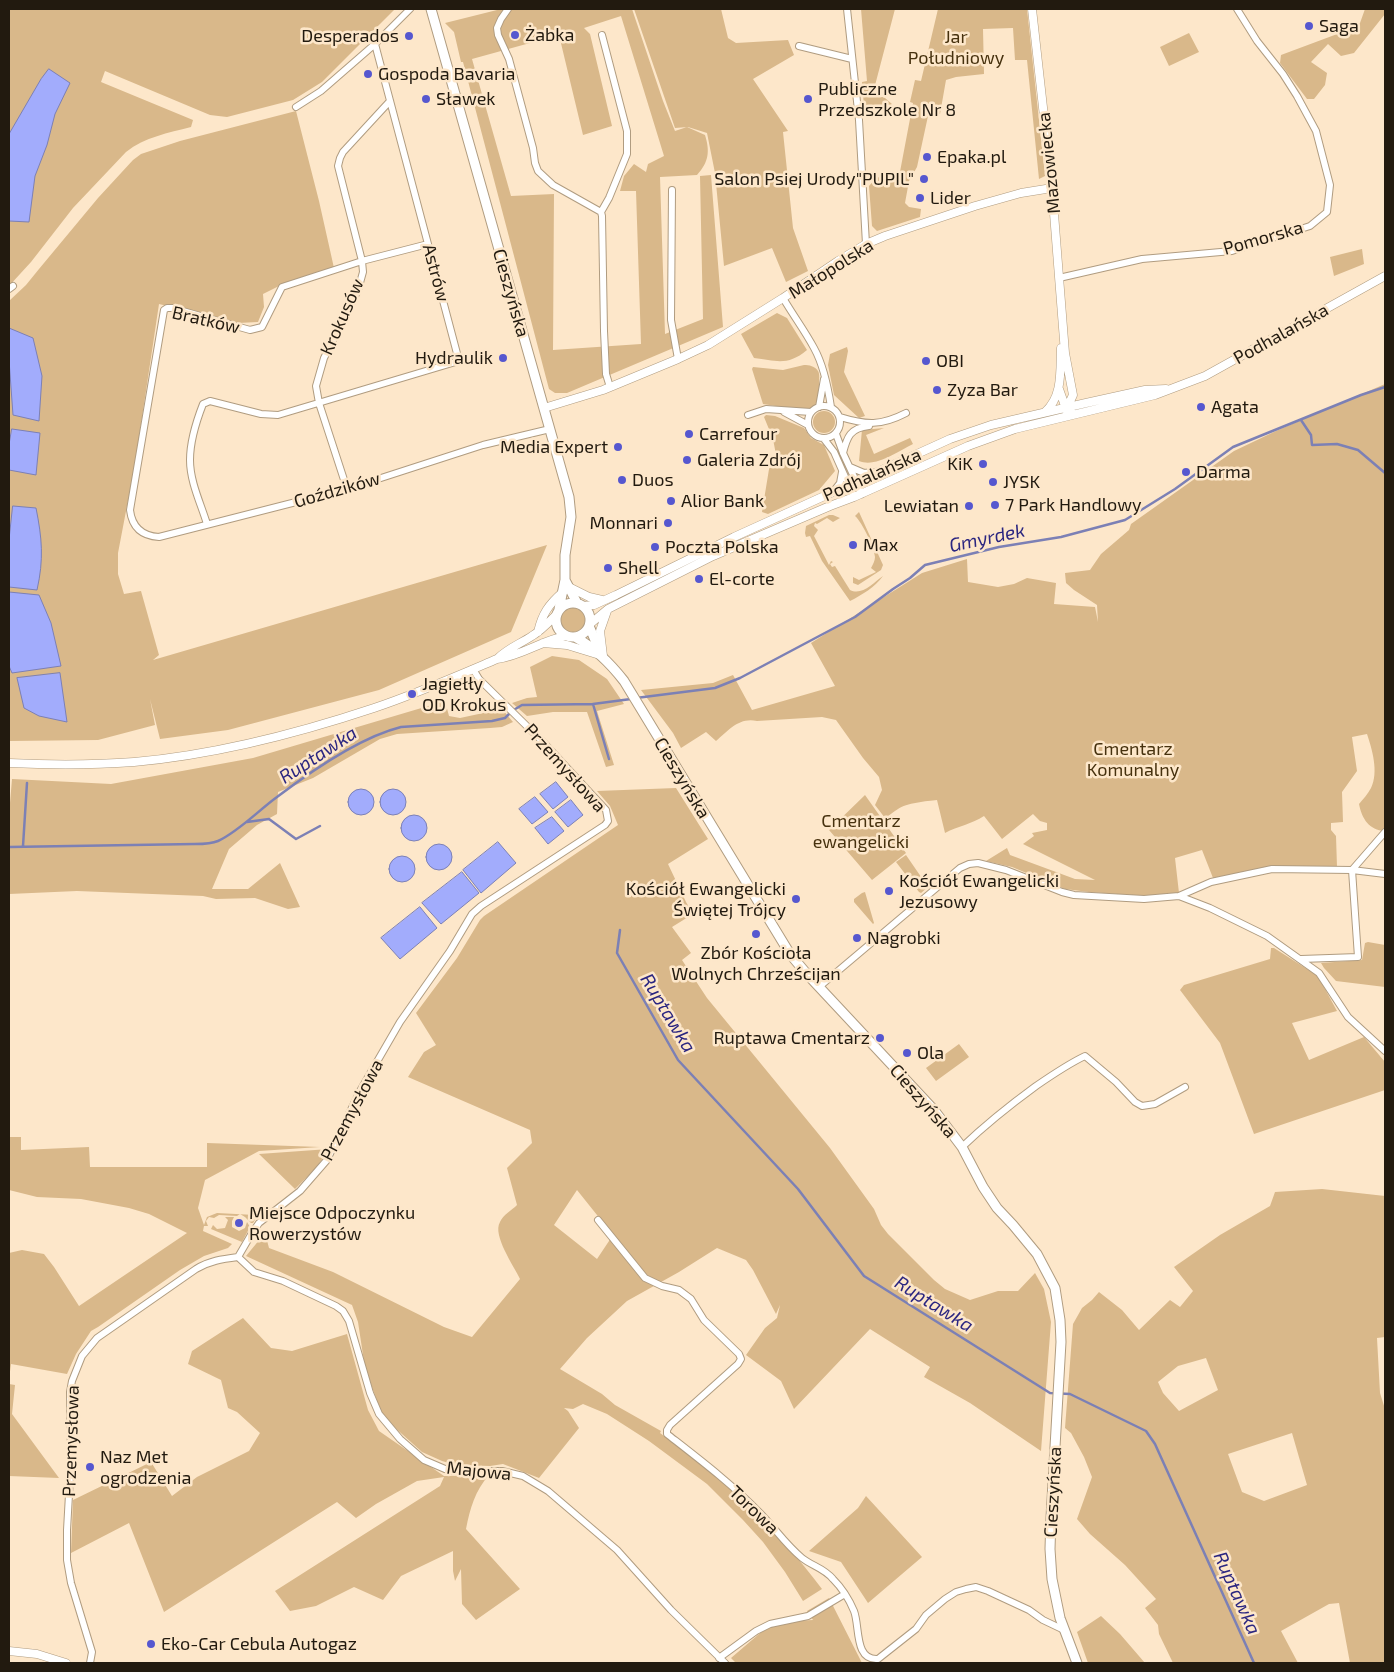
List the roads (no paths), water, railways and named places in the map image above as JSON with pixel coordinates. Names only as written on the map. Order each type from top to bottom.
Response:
[{"type":"main road","name":"Cieszyńska","points":[[431,9],[571,505],[565,555],[566,586],[558,611]]},
{"type":"main road","name":"Cieszyńska","points":[[566,586],[580,604]]},
{"type":"main road","points":[[568,603],[580,604],[589,612],[590,625],[584,633],[571,636],[561,632],[557,627],[556,620],[558,611],[568,603]]},
{"type":"main road","name":"Cieszyńska","points":[[590,625],[603,656],[642,710],[790,954],[934,1110],[962,1147],[983,1187],[997,1208],[1014,1225],[1037,1254],[1055,1288],[1061,1342],[1050,1549],[1056,1606],[1077,1663]]},
{"type":"main road","name":"Cieszyńska","points":[[571,636],[603,656]]},
{"type":"street","points":[[296,107],[321,91],[375,44],[410,9]]},
{"type":"street","points":[[508,9],[497,28],[498,35],[509,59],[538,171],[553,185],[601,212]]},
{"type":"street","points":[[848,9],[859,120],[866,244]]},
{"type":"street","name":"Mazowiecka","points":[[1032,9],[1052,188],[1065,354],[1073,395]]},
{"type":"street","name":"Pomorska","points":[[1059,278],[1142,259],[1232,250],[1310,226],[1327,212],[1330,185],[1316,131],[1284,74],[1257,41],[1237,9]]},
{"type":"street","points":[[602,35],[627,131],[627,154],[609,198],[601,212],[606,374],[610,387]]},
{"type":"street","name":"Astrów","points":[[319,403],[459,361],[375,44]]},
{"type":"street","points":[[799,46],[852,59]]},
{"type":"street","points":[[834,88],[856,93]]},
{"type":"street","name":"Krokusów","points":[[347,489],[319,403],[316,386],[324,358],[358,290],[363,272],[362,261],[338,166],[343,152],[390,101]]},
{"type":"street","name":"Małopolska","points":[[544,408],[610,387],[708,345],[783,298],[838,260],[866,244],[975,206],[1021,193],[1052,188]]},
{"type":"street","points":[[672,190],[671,320],[678,359]]},
{"type":"street","name":"Bratków","points":[[130,518],[164,310],[172,308],[250,330],[262,327],[282,287],[362,261],[428,244]]},
{"type":"street","name":"Podhalańska","points":[[580,604],[594,605],[726,540],[832,493],[876,487],[995,435],[1155,396],[1176,388],[1205,376],[1385,276]]},
{"type":"street","points":[[783,298],[814,347],[820,360],[831,407],[840,417],[841,425],[837,433],[843,453],[850,467],[855,490]]},
{"type":"street","name":"Mazowiecka","points":[[1062,319],[1059,389],[1062,400],[1067,408]]},
{"type":"street","points":[[818,407],[824,376]]},
{"type":"street","name":"Podhalańska","points":[[590,625],[600,614],[608,609],[713,556],[830,506],[878,472],[950,439],[973,431],[1086,403],[1145,390],[1176,388]]},
{"type":"street","name":"Mazowiecka","points":[[1042,414],[1050,407],[1059,389]]},
{"type":"street","points":[[1059,419],[1066,412],[1073,395],[1086,403]]},
{"type":"street","points":[[207,524],[190,462],[195,426],[202,404],[210,401],[260,414],[278,415],[319,403]]},
{"type":"street","points":[[831,407],[818,407],[811,412],[808,424],[812,433],[824,439],[834,452],[842,471],[855,490]]},
{"type":"street","points":[[1067,408],[1073,413],[1080,414]]},
{"type":"street","points":[[748,415],[766,409],[811,412]]},
{"type":"street","points":[[783,411],[808,424]]},
{"type":"street","points":[[824,439],[845,428],[882,423],[906,413]]},
{"type":"street","points":[[840,417],[859,422],[882,423]]},
{"type":"street","points":[[843,453],[847,439],[860,426]]},
{"type":"street","name":"Goździków","points":[[130,518],[136,528],[143,534],[150,537],[159,537],[347,489],[483,445],[550,429]]},
{"type":"street","points":[[850,467],[864,473],[878,472]]},
{"type":"street","points":[[832,493],[840,483],[842,471]]},
{"type":"street","points":[[538,632],[547,607],[566,586],[588,598],[604,600]]},
{"type":"street","points":[[541,643],[567,645],[603,656],[600,631],[608,609]]},
{"type":"street","points":[[9,763],[134,762],[200,753],[284,735],[375,708],[473,669],[497,658],[508,649],[538,632],[558,611]]},
{"type":"street","points":[[497,658],[510,657],[541,643],[571,636]]},
{"type":"street","name":"Przemysłowa","points":[[90,1663],[92,1652],[71,1583],[67,1560],[71,1459],[70,1392],[72,1381],[82,1356],[101,1335],[196,1269],[206,1263],[238,1257],[259,1223],[300,1191],[327,1160],[360,1091],[400,1022],[450,951],[472,914],[481,906],[605,825],[608,821],[606,810],[544,743],[479,679],[473,669]]},
{"type":"street","points":[[1300,959],[1358,956],[1352,870],[1385,832]]},
{"type":"street","points":[[819,986],[960,868],[969,864],[978,863],[1006,870],[1074,895],[1144,899],[1180,896],[1211,882],[1272,869],[1352,870],[1385,874]]},
{"type":"street","points":[[1180,896],[1210,908],[1267,936],[1320,973],[1348,1017],[1385,1051]]},
{"type":"street","points":[[962,1147],[988,1122],[1068,1064],[1085,1056],[1116,1082],[1135,1102],[1142,1106],[1154,1104],[1185,1087]]},
{"type":"street","name":"Torowa","points":[[598,1220],[645,1278],[662,1286],[679,1290],[691,1300],[704,1320],[739,1354],[741,1359],[738,1364],[670,1425],[667,1434],[718,1475],[760,1513],[801,1558],[828,1574],[845,1594],[855,1613],[860,1646],[866,1657],[873,1660],[878,1659],[916,1630],[926,1615],[945,1599],[956,1592],[976,1587],[1029,1610],[1043,1620],[1064,1630]]},
{"type":"street","name":"Majowa","points":[[238,1257],[254,1272],[328,1301],[343,1311],[349,1322],[370,1393],[379,1414],[388,1427],[412,1450],[424,1460],[445,1469],[454,1471],[502,1471],[523,1476],[548,1491],[617,1550],[671,1610],[724,1663]]},
{"type":"street","points":[[719,1658],[756,1631],[770,1624],[808,1616],[845,1594]]},
{"type":"street","points":[[9,1651],[37,1654],[66,1663]]},
{"type":"water","points":[[49,69],[70,83],[55,114],[47,145],[35,176],[29,222],[9,221],[9,134],[41,79]]},
{"type":"water","points":[[9,328],[33,338],[42,376],[39,421],[13,415]]},
{"type":"water","points":[[12,429],[40,433],[36,475],[9,470],[9,445]]},
{"type":"water","points":[[13,506],[36,508],[41,549],[41,568],[37,590],[9,587],[9,540]]},
{"type":"water","points":[[9,592],[39,595],[51,623],[61,666],[12,673],[9,666]]},
{"type":"water","points":[[60,673],[67,722],[39,716],[24,708],[17,678]]},
{"type":"water","points":[[556,782],[568,797],[553,809],[540,794]]},
{"type":"water","points":[[361,789],[370,793],[374,802],[370,811],[361,815],[352,811],[348,802],[352,793]]},
{"type":"water","points":[[393,789],[402,793],[406,802],[402,811],[393,815],[384,811],[380,802],[384,793]]},
{"type":"water","points":[[535,797],[548,812],[532,824],[519,809]]},
{"type":"water","points":[[571,800],[583,815],[568,827],[555,812]]},
{"type":"water","points":[[414,815],[423,819],[427,828],[423,837],[414,841],[405,837],[401,828],[405,819]]},
{"type":"water","points":[[552,817],[564,831],[548,844],[535,828]]},
{"type":"water","points":[[498,842],[516,863],[481,893],[463,870]]},
{"type":"water","points":[[439,844],[448,848],[452,857],[448,866],[439,870],[430,866],[426,857],[430,848]]},
{"type":"water","points":[[402,856],[411,860],[415,869],[411,878],[402,882],[393,878],[389,869],[393,860]]},
{"type":"water","points":[[462,872],[479,893],[441,924],[422,903]]},
{"type":"water","points":[[420,907],[437,928],[400,959],[381,938]]},
{"type":"waterway","name":"Gmyrdek","points":[[636,698],[715,688],[740,678],[855,617],[925,565],[999,547],[1061,537],[1125,520],[1175,489],[1233,447],[1385,387]]},
{"type":"waterway","points":[[1301,420],[1311,435],[1312,445],[1337,444],[1358,450],[1385,473]]},
{"type":"waterway","name":"Ruptawka","points":[[9,847],[213,843],[226,837],[277,797],[336,756],[386,732],[401,727],[492,721],[505,718],[522,705],[593,704],[631,699]]},
{"type":"waterway","name":"Ruptawka","points":[[593,704],[609,759]]},
{"type":"waterway","points":[[23,846],[27,783]]},
{"type":"waterway","points":[[247,822],[269,819],[296,839],[320,826]]},
{"type":"waterway","name":"Ruptawka","points":[[620,930],[617,953],[678,1060],[798,1189],[864,1276],[1050,1393],[1070,1394],[1146,1431],[1155,1444],[1254,1663]]},
{"type":"place","name":"Saga","points":[[1309,26]]},
{"type":"place","name":"Żabka","points":[[515,35]]},
{"type":"place","name":"Desperados","points":[[409,36]]},
{"type":"place","name":"Gospoda Bavaria","points":[[368,74]]},
{"type":"place","name":"Sławek","points":[[426,99]]},
{"type":"place","name":"Publiczne Przedszkole Nr 8","points":[[808,99]]},
{"type":"place","name":"Epaka.pl","points":[[927,157]]},
{"type":"place","name":"Salon Psiej Urody\"PUPIL\"","points":[[924,179]]},
{"type":"place","name":"Lider","points":[[920,198]]},
{"type":"place","name":"Hydraulik","points":[[503,358]]},
{"type":"place","name":"OBI","points":[[926,361]]},
{"type":"place","name":"Zyza Bar","points":[[937,390]]},
{"type":"place","name":"Agata","points":[[1201,407]]},
{"type":"place","name":"Carrefour","points":[[689,434]]},
{"type":"place","name":"Media Expert","points":[[618,447]]},
{"type":"place","name":"Galeria Zdrój","points":[[687,460]]},
{"type":"place","name":"KiK","points":[[983,464]]},
{"type":"place","name":"Darma","points":[[1186,472]]},
{"type":"place","name":"Duos","points":[[622,480]]},
{"type":"place","name":"JYSK","points":[[993,482]]},
{"type":"place","name":"Alior Bank","points":[[671,501]]},
{"type":"place","name":"7 Park Handlowy","points":[[995,505]]},
{"type":"place","name":"Lewiatan","points":[[969,506]]},
{"type":"place","name":"Monnari","points":[[668,523]]},
{"type":"place","name":"Max","points":[[853,545]]},
{"type":"place","name":"Poczta Polska","points":[[655,547]]},
{"type":"place","name":"Shell","points":[[608,568]]},
{"type":"place","name":"El-corte","points":[[699,579]]},
{"type":"place","name":"Jagiełły OD Krokus","points":[[412,694]]},
{"type":"place","name":"Kościół Ewangelicki Jezusowy","points":[[889,891]]},
{"type":"place","name":"Kościół Ewangelicki Świętej Trójcy","points":[[796,899]]},
{"type":"place","name":"Zbór Kościoła Wolnych Chrześcijan","points":[[756,934]]},
{"type":"place","name":"Nagrobki","points":[[857,938]]},
{"type":"place","name":"Ruptawa Cmentarz","points":[[880,1038]]},
{"type":"place","name":"Ola","points":[[907,1053]]},
{"type":"place","name":"Miejsce Odpoczynku Rowerzystów","points":[[239,1223]]},
{"type":"place","name":"Naz Met ogrodzenia","points":[[90,1467]]},
{"type":"place","name":"Eko-Car Cebula Autogaz","points":[[151,1644]]},
{"type":"park label","name":"Jar Południowy","points":[[956,47]]},
{"type":"park label","name":"Cmentarz Komunalny","points":[[1133,760]]},
{"type":"park label","name":"Cmentarz ewangelicki","points":[[861,831]]}]
